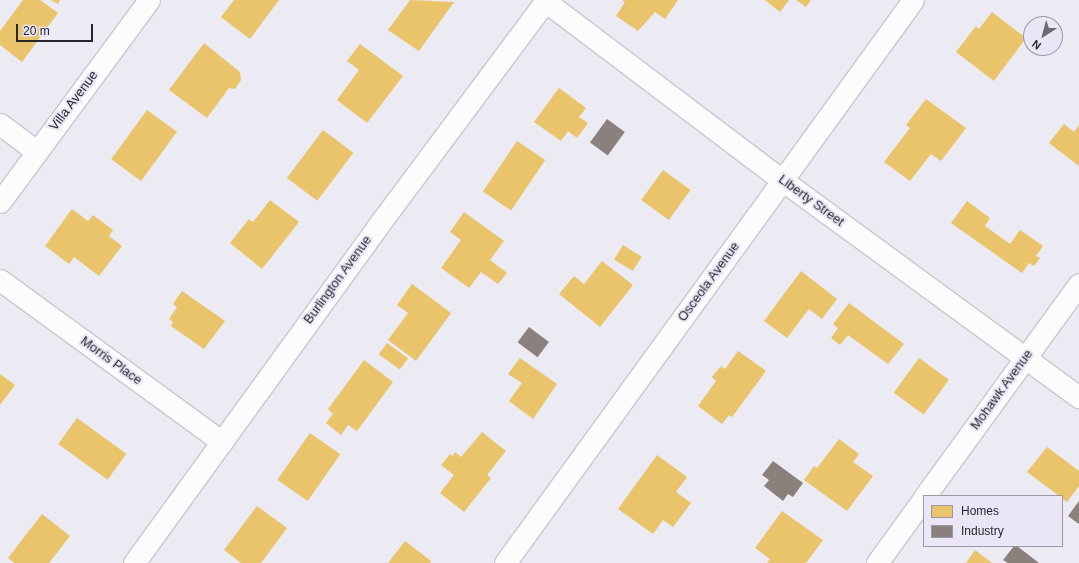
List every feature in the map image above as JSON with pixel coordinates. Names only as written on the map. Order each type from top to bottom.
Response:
[{"type":"street","name":"Villa Avenue","points":[[0,202],[36,151],[149,0]]},
{"type":"street","name":"Osceola Avenue","points":[[505,563],[913,0]]},
{"type":"street","name":"Liberty Street","points":[[546,1],[782,180],[1079,397]]},
{"type":"street","name":"Burlington Avenue","points":[[134,563],[376,227],[546,1]]},
{"type":"street","points":[[0,124],[36,151]]},
{"type":"street","name":"Morris Place","points":[[0,280],[222,442]]},
{"type":"street","name":"Mohawk Avenue","points":[[926,495],[1079,284]]},
{"type":"street","name":"Mohawk Avenue","points":[[877,563],[923,500]]},
{"type":"building: Homes","points":[[23,0],[40,0],[58,13],[22,62],[0,45],[0,31]]},
{"type":"building: Homes","points":[[51,0],[60,0],[58,4]]},
{"type":"building: Homes","points":[[234,0],[279,0],[250,39],[221,17]]},
{"type":"building: Homes","points":[[410,0],[454,2],[419,51],[388,30]]},
{"type":"building: Homes","points":[[622,0],[678,0],[665,19],[655,12],[638,31],[616,16],[625,2]]},
{"type":"building: Homes","points":[[765,0],[789,0],[780,12]]},
{"type":"building: Homes","points":[[796,0],[811,0],[806,7]]},
{"type":"building: Homes","points":[[992,12],[1023,36],[1023,42],[994,81],[956,52],[976,26],[979,29]]},
{"type":"building: Homes","points":[[204,43],[240,72],[241,80],[235,89],[229,88],[207,118],[169,90]]},
{"type":"building: Homes","points":[[360,44],[403,76],[367,123],[337,100],[359,70],[347,61]]},
{"type":"building: Homes","points":[[559,88],[586,108],[579,117],[588,123],[577,138],[568,131],[561,141],[534,122]]},
{"type":"building: Homes","points":[[926,99],[966,128],[941,161],[931,154],[910,181],[884,162],[910,128],[906,125]]},
{"type":"building: Homes","points":[[147,110],[177,132],[141,181],[111,159]]},
{"type":"building: Homes","points":[[1064,124],[1074,132],[1079,125],[1079,166],[1049,143]]},
{"type":"building: Homes","points":[[323,130],[353,153],[317,201],[287,178]]},
{"type":"building: Homes","points":[[517,141],[545,160],[511,211],[483,192]]},
{"type":"building: Homes","points":[[663,170],[691,190],[669,220],[641,200]]},
{"type":"building: Homes","points":[[270,200],[299,222],[262,269],[230,243],[249,219],[253,222]]},
{"type":"building: Homes","points":[[967,201],[990,218],[985,226],[1010,244],[1020,230],[1043,246],[1036,256],[1040,258],[1034,266],[1029,263],[1022,273],[951,223]]},
{"type":"building: Homes","points":[[72,209],[88,221],[93,215],[113,230],[109,236],[122,246],[99,276],[74,257],[69,264],[45,246]]},
{"type":"building: Homes","points":[[464,212],[504,241],[490,260],[507,273],[498,284],[481,272],[469,288],[441,268],[461,240],[450,232]]},
{"type":"building: Homes","points":[[623,245],[642,257],[633,271],[614,259]]},
{"type":"building: Homes","points":[[602,261],[633,285],[600,327],[559,294],[574,276],[584,284]]},
{"type":"building: Homes","points":[[801,271],[837,299],[822,319],[809,309],[787,338],[764,321]]},
{"type":"building: Homes","points":[[412,284],[451,313],[416,361],[388,340],[408,313],[397,305]]},
{"type":"building: Homes","points":[[182,291],[225,321],[204,349],[171,326],[173,322],[169,319],[177,307],[173,304]]},
{"type":"building: Homes","points":[[849,303],[904,344],[888,364],[848,335],[840,345],[831,338],[838,328],[833,324]]},
{"type":"building: Homes","points":[[387,343],[408,358],[400,370],[379,354]]},
{"type":"building: Homes","points":[[738,351],[766,371],[732,417],[729,415],[722,424],[698,406],[716,381],[712,377],[721,366],[725,369]]},
{"type":"building: Homes","points":[[520,358],[557,384],[533,419],[509,401],[522,383],[508,374]]},
{"type":"building: Homes","points":[[919,358],[949,380],[924,415],[894,393]]},
{"type":"building: Homes","points":[[364,360],[393,382],[357,431],[348,425],[341,435],[326,423],[333,414],[328,409]]},
{"type":"building: Homes","points":[[0,374],[15,385],[0,405]]},
{"type":"building: Homes","points":[[77,418],[126,454],[108,480],[58,444]]},
{"type":"building: Homes","points":[[482,432],[506,451],[487,475],[491,478],[464,512],[440,493],[454,475],[441,465],[450,454],[453,456],[455,452],[461,457]]},
{"type":"building: Homes","points":[[310,433],[340,454],[308,501],[277,480]]},
{"type":"building: Homes","points":[[839,439],[859,454],[853,462],[873,476],[847,511],[804,480],[814,466],[817,468]]},
{"type":"building: Homes","points":[[1047,447],[1079,471],[1079,486],[1067,502],[1063,499],[1063,495],[1058,495],[1027,472]]},
{"type":"building: Homes","points":[[657,455],[687,477],[676,492],[691,503],[673,527],[663,520],[653,534],[618,509]]},
{"type":"building: Homes","points":[[257,506],[287,528],[261,563],[241,563],[224,550]]},
{"type":"building: Homes","points":[[782,511],[823,540],[806,563],[767,563],[770,559],[755,548]]},
{"type":"building: Homes","points":[[42,514],[70,536],[49,563],[15,563],[8,558]]},
{"type":"building: Homes","points":[[405,541],[431,561],[430,563],[388,563]]},
{"type":"building: Homes","points":[[975,550],[992,563],[966,563]]},
{"type":"building: Industry","points":[[607,119],[625,132],[608,155],[590,142]]},
{"type":"building: Industry","points":[[529,327],[549,342],[538,357],[518,342]]},
{"type":"building: Industry","points":[[773,461],[803,483],[793,497],[788,494],[783,501],[764,486],[769,480],[762,475]]},
{"type":"building: Industry","points":[[1079,501],[1079,524],[1068,516]]},
{"type":"building: Industry","points":[[1013,547],[1018,547],[1039,563],[1008,563],[1003,560]]}]
